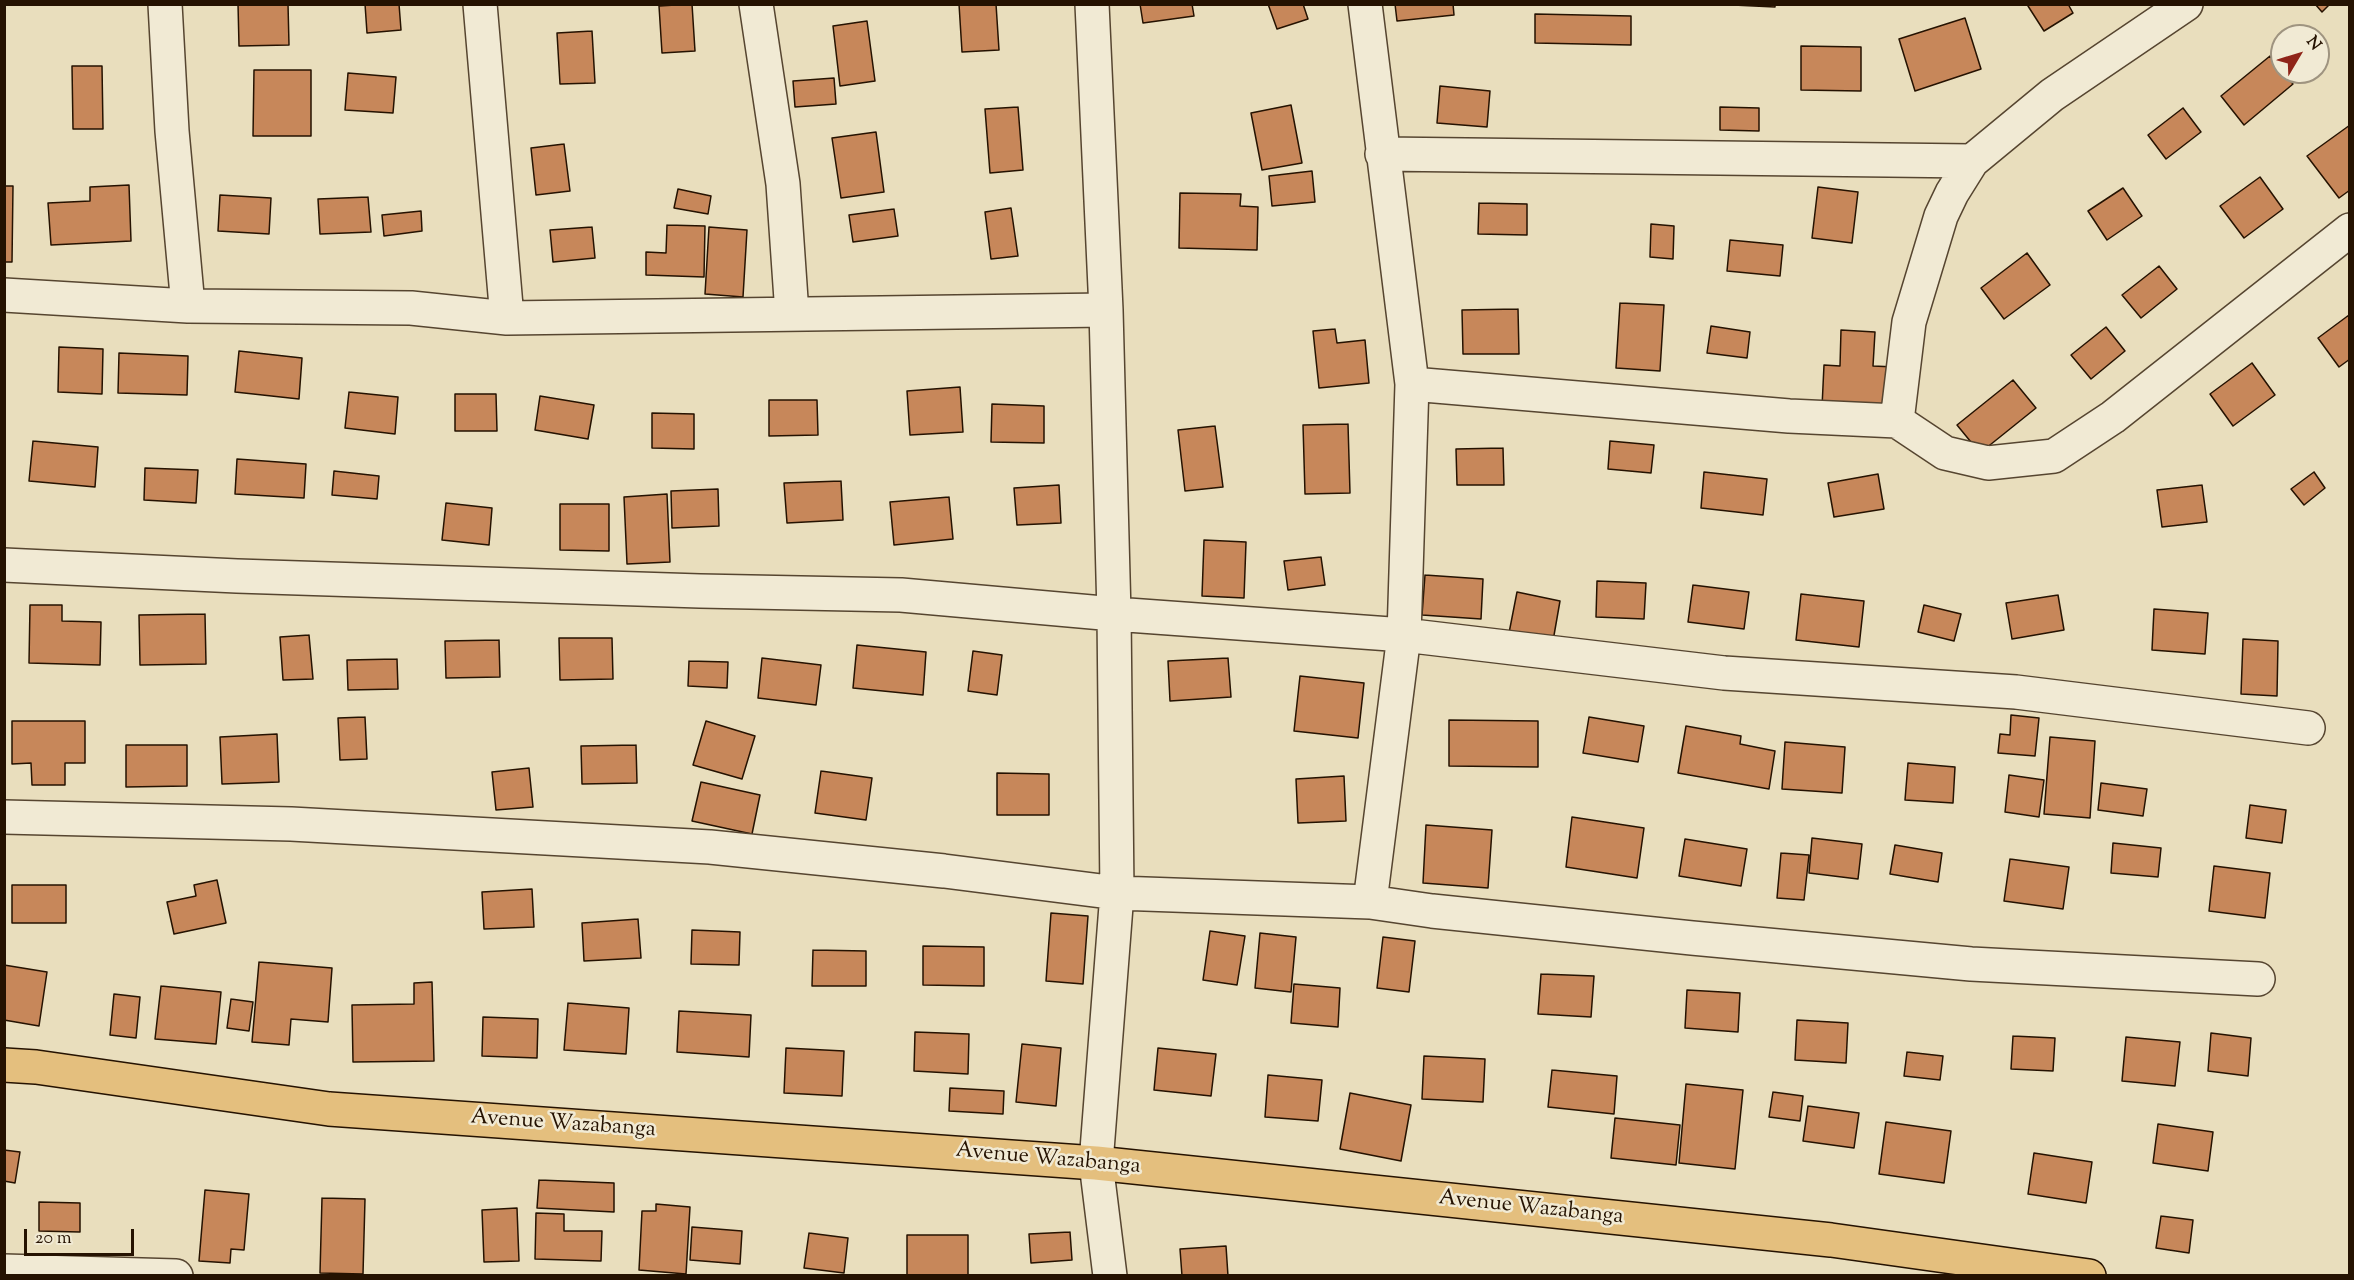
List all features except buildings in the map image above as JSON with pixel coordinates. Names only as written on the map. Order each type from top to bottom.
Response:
[{"type":"main road","name":"Avenue Wazabanga","points":[[4,1065],[36,1067],[329,1109],[1096,1163],[1831,1240],[2089,1275]]},
{"type":"street","points":[[165,4],[171,131],[188,306]]},
{"type":"street","points":[[480,4],[507,318]]},
{"type":"street","points":[[756,4],[783,184],[792,314]]},
{"type":"street","points":[[1092,4],[1106,310],[1114,614],[1117,893],[1096,1163],[1110,1275]]},
{"type":"street","points":[[1365,4],[1412,384],[1404,636],[1370,902]]},
{"type":"street","points":[[1897,421],[1910,322],[1941,216],[1972,161],[2052,95],[2186,4]]},
{"type":"street","points":[[1382,154],[1972,161]]},
{"type":"street","points":[[1412,384],[1789,416],[1897,421],[1944,453],[1988,463],[2054,456],[2113,417],[2349,230]]},
{"type":"street","points":[[4,295],[188,306],[411,308],[507,318],[1106,310]]},
{"type":"street","points":[[4,565],[249,576],[700,591],[901,595],[1404,636],[1724,673],[2016,692],[2308,728]]},
{"type":"street","points":[[4,817],[291,824],[710,848],[944,871],[1117,893],[1370,902],[1443,912],[1692,938],[1971,964],[2258,979]]},
{"type":"street","points":[[11,1273],[176,1275]]}]
